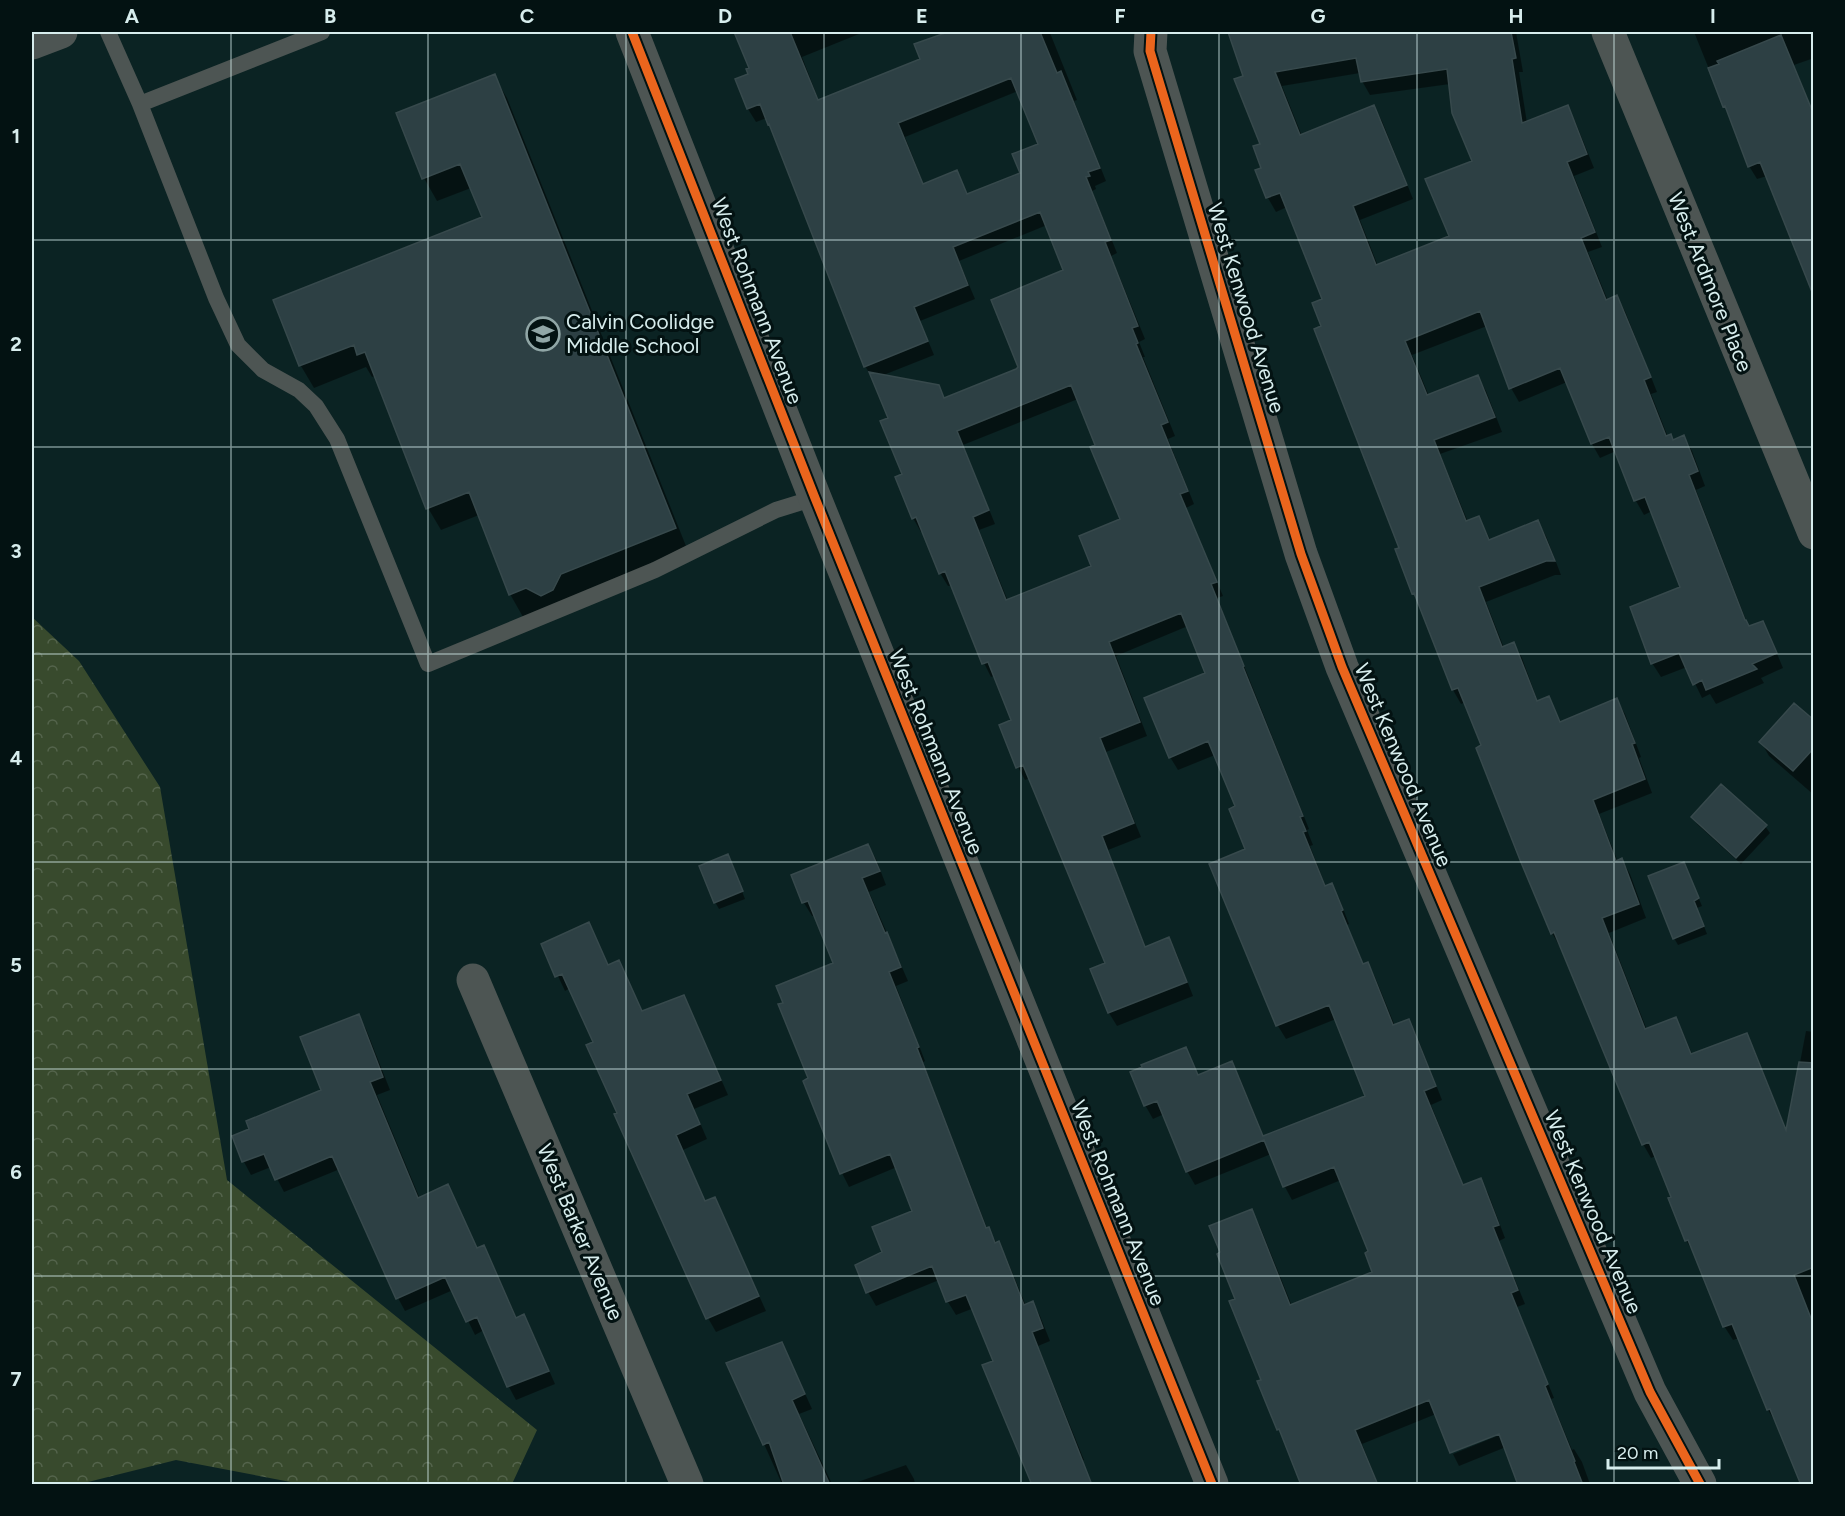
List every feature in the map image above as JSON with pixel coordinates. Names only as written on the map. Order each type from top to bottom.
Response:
[{"type":"street","points":[[32,43],[61,32]]},
{"type":"street","name":"West Rohmann Avenue","points":[[632,32],[815,498],[1212,1485]]},
{"type":"street","name":"West Kenwood Avenue","points":[[1151,32],[1150,51],[1301,554],[1342,667],[1650,1392],[1700,1485]]},
{"type":"street","name":"West Ardmore Place","points":[[1608,32],[1811,521]]},
{"type":"street","name":"West Barker Avenue","points":[[473,980],[687,1485]]},
{"type":"lane","points":[[108,32],[140,104],[216,298],[238,345],[263,370],[299,390],[316,406],[337,439],[428,664],[655,570],[776,510],[815,498]]},
{"type":"lane","points":[[140,104],[322,32]]},
{"type":"green space","points":[[32,617],[79,661],[160,787],[227,1180],[537,1430],[512,1484],[301,1484],[176,1460],[80,1484],[32,1484]]},
{"type":"building","points":[[734,32],[790,32],[818,100],[920,59],[914,44],[948,32],[1040,32],[1057,73],[1061,71],[1100,168],[1088,172],[1090,176],[1086,177],[1111,240],[1105,242],[1138,326],[1132,328],[1138,343],[1136,344],[1168,422],[1161,425],[1188,491],[1180,494],[1217,582],[1211,584],[1303,816],[1300,817],[1306,831],[1303,832],[1325,886],[1332,883],[1363,964],[1368,962],[1393,1025],[1409,1019],[1436,1086],[1424,1091],[1463,1185],[1481,1178],[1499,1225],[1493,1227],[1518,1290],[1511,1293],[1548,1384],[1545,1386],[1583,1485],[1518,1485],[1499,1434],[1450,1453],[1429,1400],[1355,1430],[1378,1485],[1301,1485],[1257,1381],[1261,1380],[1229,1301],[1235,1299],[1217,1254],[1220,1252],[1209,1226],[1252,1209],[1290,1305],[1372,1272],[1365,1253],[1368,1251],[1334,1167],[1283,1187],[1264,1140],[1186,1172],[1157,1101],[1144,1106],[1130,1072],[1142,1067],[1141,1065],[1186,1047],[1198,1075],[1232,1061],[1263,1136],[1365,1096],[1329,1005],[1276,1026],[1209,864],[1245,849],[1229,809],[1235,806],[1208,741],[1169,758],[1144,698],[1205,673],[1181,613],[1109,642],[1140,722],[1100,738],[1134,823],[1102,836],[1145,947],[1169,937],[1187,982],[1108,1013],[1090,969],[1105,963],[1023,765],[1016,768],[999,725],[1011,720],[988,662],[982,664],[945,571],[939,574],[916,517],[912,519],[895,477],[902,474],[880,421],[888,418],[869,372],[939,385],[944,398],[1016,369],[1018,367],[991,300],[1063,270],[1040,212],[953,247],[968,285],[914,307],[928,341],[864,367],[769,124],[760,104],[747,109],[735,79],[748,74],[746,69],[749,68]],"holes":[[[1011,78],[1038,144],[1012,154],[1020,173],[967,194],[957,170],[923,184],[898,123]],[[1071,385],[1095,445],[1090,447],[1120,519],[1079,536],[1091,566],[1006,600],[973,517],[989,510],[957,431]]]},
{"type":"building","points":[[1228,32],[1511,32],[1516,58],[1512,59],[1522,123],[1568,105],[1587,154],[1567,162],[1595,232],[1581,238],[1606,300],[1617,295],[1651,377],[1644,380],[1666,436],[1671,434],[1673,440],[1684,435],[1698,471],[1689,475],[1745,620],[1749,626],[1763,621],[1777,653],[1752,664],[1757,669],[1706,690],[1702,680],[1693,685],[1679,653],[1651,664],[1630,607],[1680,587],[1645,497],[1634,501],[1609,437],[1591,444],[1560,368],[1509,389],[1480,311],[1405,341],[1427,395],[1478,375],[1495,417],[1434,440],[1466,521],[1479,516],[1489,540],[1538,520],[1555,561],[1546,561],[1479,587],[1502,647],[1514,642],[1537,701],[1549,696],[1560,722],[1617,698],[1635,743],[1632,744],[1645,779],[1593,800],[1616,861],[1622,858],[1639,904],[1602,918],[1645,1029],[1676,1017],[1691,1054],[1747,1033],[1786,1130],[1799,1062],[1814,1063],[1814,1267],[1794,1275],[1814,1326],[1814,1485],[1801,1485],[1732,1324],[1723,1327],[1688,1240],[1685,1241],[1668,1198],[1671,1197],[1649,1142],[1642,1145],[1554,932],[1551,934],[1520,860],[1476,748],[1481,745],[1458,688],[1452,690],[1414,593],[1412,594],[1395,549],[1399,548],[1314,329],[1321,326],[1312,303],[1322,299],[1280,193],[1266,198],[1255,170],[1261,168],[1253,146],[1260,144],[1234,79],[1243,76]],"holes":[[[1356,58],[1361,82],[1447,69],[1452,113],[1472,161],[1425,179],[1449,236],[1376,265],[1353,206],[1407,185],[1374,105],[1300,135],[1275,72]]]},
{"type":"building","points":[[1781,35],[1814,115],[1812,292],[1760,162],[1748,167],[1708,68],[1719,64],[1717,61]]},
{"type":"building","name":"Calvin Coolidge Middle School","points":[[495,74],[676,528],[561,574],[553,590],[541,596],[526,588],[509,595],[469,492],[426,509],[365,352],[357,355],[354,345],[299,366],[273,300],[482,217],[460,164],[422,179],[396,113]]},
{"type":"building","points":[[1794,703],[1814,720],[1814,748],[1793,771],[1759,742]]},
{"type":"building","points":[[1721,784],[1767,825],[1736,858],[1691,817]]},
{"type":"building","points":[[868,844],[880,871],[862,878],[901,967],[889,972],[986,1228],[989,1227],[995,1243],[999,1241],[1024,1305],[1033,1301],[1043,1328],[1032,1332],[1092,1485],[1032,1485],[982,1365],[993,1361],[966,1295],[946,1302],[932,1266],[866,1293],[855,1265],[882,1252],[872,1227],[912,1211],[890,1154],[840,1174],[803,1081],[808,1078],[778,1004],[783,1003],[776,986],[833,963],[808,901],[802,903],[791,875]]},
{"type":"building","points":[[728,854],[743,891],[714,903],[699,866]]},
{"type":"building","points":[[1684,862],[1699,898],[1694,901],[1704,926],[1673,939],[1648,876]]},
{"type":"building","points":[[589,922],[608,965],[619,960],[642,1011],[684,995],[721,1080],[687,1094],[700,1124],[676,1135],[705,1201],[715,1197],[759,1296],[706,1319],[614,1114],[617,1113],[586,1045],[593,1042],[562,974],[555,977],[541,944]]},
{"type":"building","points":[[359,1014],[383,1077],[370,1082],[418,1198],[448,1184],[477,1248],[484,1245],[516,1318],[524,1314],[549,1371],[507,1387],[477,1317],[466,1322],[445,1277],[396,1299],[332,1156],[275,1180],[264,1154],[242,1162],[232,1136],[249,1129],[246,1121],[321,1090],[300,1037]]},
{"type":"building","points":[[782,1342],[805,1394],[792,1400],[830,1485],[784,1485],[769,1442],[763,1445],[726,1363]]},
{"type":"cycle path","points":[[632,32],[815,498],[1212,1484]]},
{"type":"cycle path","points":[[1151,32],[1150,51],[1301,554],[1342,667],[1650,1392],[1700,1484]]},
{"type":"place","name":"Calvin Coolidge Middle School","points":[[543,334]]}]
